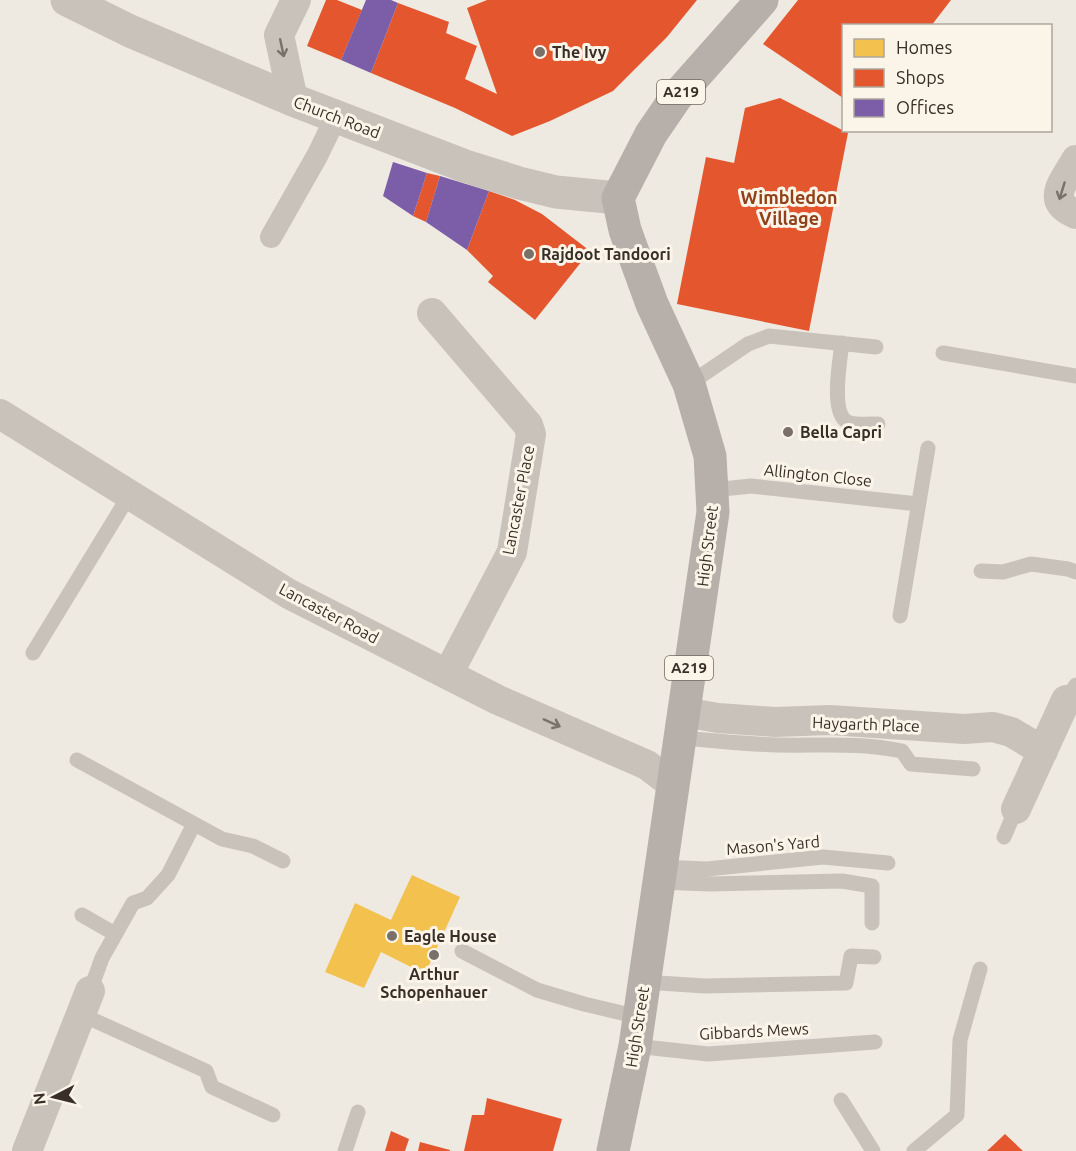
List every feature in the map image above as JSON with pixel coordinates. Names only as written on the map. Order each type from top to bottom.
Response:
[{"type":"main road","name":"A219","points":[[618,198],[651,134],[677,96],[762,0]]},
{"type":"main road","name":"High Street","points":[[613,1151],[637,1031],[713,512],[710,456],[689,384],[652,304],[625,230],[618,198]]},
{"type":"street","name":"Church Road","points":[[68,0],[129,31],[293,100],[465,166],[556,192],[618,198]]},
{"type":"street","points":[[293,100],[279,35],[296,0]]},
{"type":"street","points":[[272,237],[336,117]]},
{"type":"street","points":[[1076,160],[1059,191],[1059,201],[1064,209],[1076,214]]},
{"type":"street","name":"Lancaster Place","points":[[432,313],[528,424],[531,434],[512,552],[448,674]]},
{"type":"street","name":"Lancaster Road","points":[[0,414],[289,594],[498,700],[647,765],[672,784]]},
{"type":"street","points":[[1016,809],[1071,693]]},
{"type":"street","name":"Haygarth Place","points":[[681,725],[718,718],[775,722],[830,720],[964,729],[993,727],[1011,732],[1043,751]]},
{"type":"street","points":[[27,1151],[85,1002]]},
{"type":"lane","points":[[689,384],[748,344],[770,336],[876,347]]},
{"type":"lane","points":[[842,343],[837,403],[840,416],[849,423],[878,424]]},
{"type":"lane","points":[[943,353],[1076,376]]},
{"type":"lane","points":[[900,616],[928,448]]},
{"type":"lane","name":"Allington Close","points":[[713,490],[751,486],[918,504]]},
{"type":"lane","points":[[33,652],[130,494]]},
{"type":"lane","points":[[981,571],[1003,572],[1031,564],[1076,572]]},
{"type":"lane","points":[[681,725],[776,745],[876,746],[902,751],[911,764],[973,769]]},
{"type":"lane","points":[[77,760],[222,839],[253,846],[283,861]]},
{"type":"lane","points":[[1004,837],[1016,809]]},
{"type":"lane","points":[[194,824],[168,876],[147,898],[133,903],[102,958],[85,1002],[206,1071],[212,1087],[273,1116]]},
{"type":"lane","name":"Mason's Yard","points":[[659,874],[823,858],[888,863]]},
{"type":"lane","points":[[659,874],[710,884],[842,881],[872,886],[872,923]]},
{"type":"lane","points":[[82,915],[115,934]]},
{"type":"lane","name":"Gibbards Mews","points":[[462,951],[537,990],[584,1004],[637,1031],[708,1054],[875,1042]]},
{"type":"lane","points":[[644,982],[705,986],[846,983],[851,956],[873,957]]},
{"type":"lane","points":[[914,1151],[957,1115],[960,1040],[980,969]]},
{"type":"lane","points":[[841,1100],[873,1151]]},
{"type":"lane","points":[[345,1151],[358,1112]]},
{"type":"building: Homes","name":"Eagle House","points":[[412,875],[460,897],[425,974],[381,952],[364,988],[325,972],[355,903],[391,920]]},
{"type":"building: Shops","points":[[326,0],[337,0],[362,10],[341,60],[307,46]]},
{"type":"building: Shops","points":[[487,0],[697,0],[667,37],[613,91],[512,136],[455,108],[371,73],[398,3],[449,22],[446,33],[477,46],[465,79],[497,94],[467,8]]},
{"type":"building: Shops","points":[[798,0],[951,0],[933,24],[842,24],[842,97],[763,44]]},
{"type":"building: Shops","points":[[780,98],[842,130],[842,132],[848,133],[809,331],[677,304],[706,157],[734,163],[745,108]]},
{"type":"building: Shops","points":[[427,173],[440,176],[426,222],[413,216]]},
{"type":"building: Shops","points":[[489,191],[515,200],[542,214],[590,251],[535,320],[488,282],[493,276],[467,250]]},
{"type":"building: Shops","points":[[487,1098],[562,1119],[553,1151],[464,1151],[472,1115],[484,1115]]},
{"type":"building: Shops","points":[[391,1131],[409,1139],[405,1151],[385,1151]]},
{"type":"building: Shops","points":[[1005,1134],[1023,1151],[987,1151]]},
{"type":"building: Shops","points":[[420,1142],[450,1150],[450,1151],[418,1151]]},
{"type":"building: Offices","points":[[366,0],[391,0],[398,3],[371,73],[341,60]]},
{"type":"building: Offices","points":[[393,162],[427,173],[413,216],[383,196]]},
{"type":"building: Offices","points":[[440,176],[489,191],[467,250],[426,222]]},
{"type":"place","name":"The Ivy","points":[[540,52]]},
{"type":"place","name":"Rajdoot Tandoori","points":[[529,254]]},
{"type":"place","name":"Bella Capri","points":[[788,432]]},
{"type":"place","name":"Eagle House","points":[[392,936]]},
{"type":"place","name":"Arthur Schopenhauer","points":[[434,955]]},
{"type":"district","name":"Wimbledon Village","points":[[789,208]]}]
